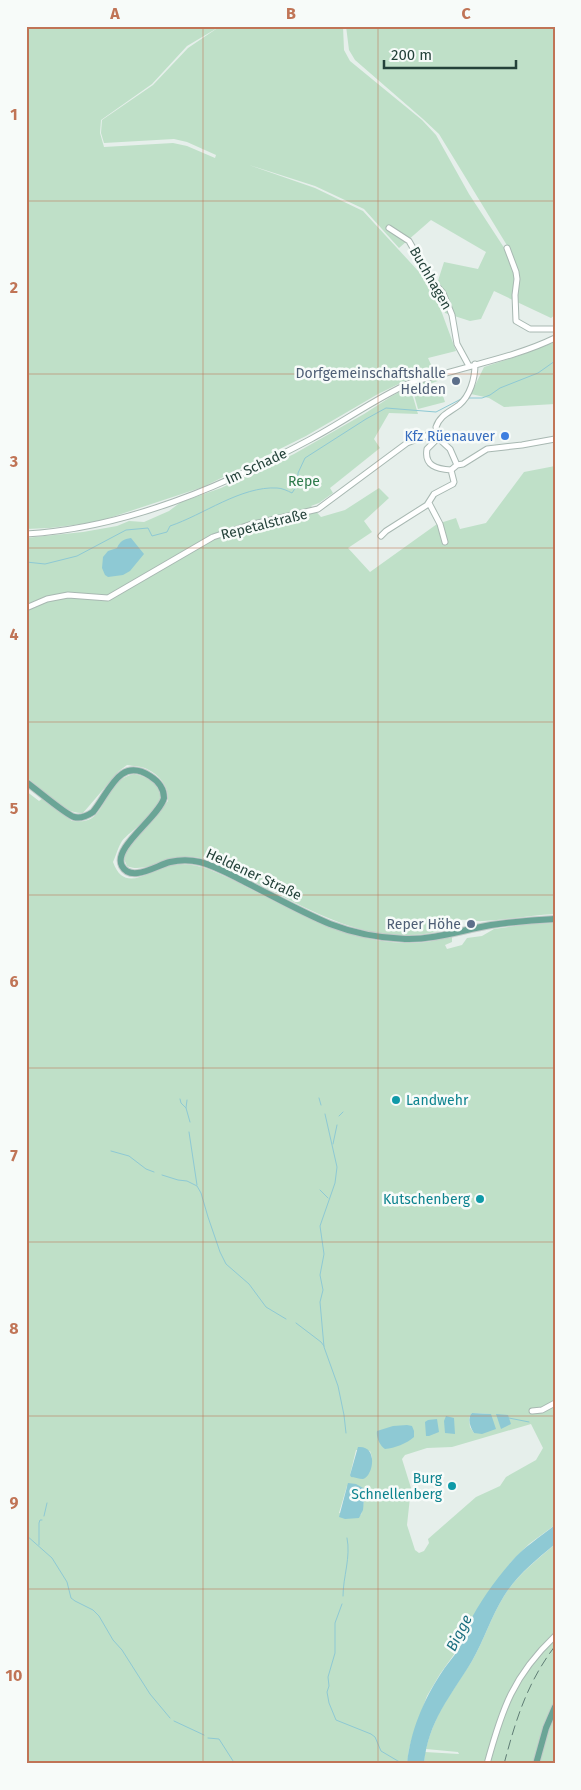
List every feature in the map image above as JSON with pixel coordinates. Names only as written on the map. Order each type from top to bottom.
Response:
[{"type":"main road","name":"Heldener Straße","points":[[26,782],[68,814],[77,818],[88,816],[93,812],[113,782],[125,772],[138,771],[152,778],[161,786],[164,798],[158,810],[122,853],[121,865],[125,870],[130,873],[139,873],[170,862],[199,862],[234,876],[331,924],[360,933],[406,939],[433,937],[505,923],[555,919]]},
{"type":"main road","points":[[536,1764],[546,1728],[555,1707]]},
{"type":"street","name":"Buchhagen","points":[[389,228],[409,241],[430,278],[443,293],[452,315],[457,344],[472,365]]},
{"type":"street","points":[[507,248],[517,280],[515,295],[516,321],[530,329],[555,329]]},
{"type":"street","points":[[457,465],[450,449],[438,438],[436,424],[440,418],[460,404],[468,393],[474,380],[472,365],[532,348],[555,338]]},
{"type":"street","name":"Im Schade","points":[[26,534],[92,526],[175,501],[289,451],[403,387],[472,365]]},
{"type":"street","name":"Repetalstraße","points":[[26,608],[47,599],[68,595],[108,598],[213,537],[249,524],[318,509],[407,443],[436,432]]},
{"type":"street","points":[[438,438],[426,449],[427,458],[433,467],[451,470],[487,448],[522,446],[555,439]]},
{"type":"street","points":[[381,536],[429,503],[434,494],[454,483],[451,470]]},
{"type":"street","points":[[429,503],[440,524],[445,542]]},
{"type":"street","points":[[532,1412],[542,1410],[555,1403]]},
{"type":"street","points":[[488,1764],[498,1725],[512,1690],[527,1665],[555,1636]]},
{"type":"green space","points":[[26,26],[343,26],[344,50],[350,61],[422,120],[436,135],[469,194],[516,266],[508,247],[439,134],[355,60],[349,50],[346,26],[555,26],[555,315],[551,318],[494,291],[481,319],[470,321],[445,313],[436,287],[444,262],[478,269],[486,252],[431,220],[399,248],[364,209],[315,186],[249,165],[315,188],[363,211],[432,286],[456,351],[428,358],[434,371],[409,379],[378,394],[306,436],[203,487],[97,522],[26,529]],"holes":[[[219,27],[188,48],[153,85],[102,120],[101,133],[104,143],[174,139],[187,142],[216,155],[215,158],[187,146],[173,143],[104,147],[100,133],[101,120],[152,84],[187,46]]]},
{"type":"green space","points":[[555,342],[555,404],[504,407],[489,398],[471,394],[484,367]]},
{"type":"green space","points":[[436,378],[438,381],[411,390],[418,414],[389,413],[374,439],[380,448],[330,488],[333,493],[311,506],[321,517],[345,510],[379,488],[389,498],[364,521],[372,532],[348,548],[370,572],[437,524],[456,518],[460,529],[486,523],[524,472],[555,466],[555,914],[480,921],[460,920],[445,929],[430,933],[385,934],[346,925],[328,918],[238,874],[200,858],[181,858],[143,868],[127,866],[124,859],[126,851],[168,801],[165,786],[156,775],[145,768],[127,765],[119,771],[83,813],[75,812],[60,805],[26,777],[26,538],[83,532],[117,526],[129,521],[144,522],[169,511],[181,502],[221,488],[294,454],[392,396],[411,386]]},
{"type":"green space","points":[[439,384],[445,402],[418,409],[413,391]]},
{"type":"green space","points":[[134,774],[147,778],[157,787],[160,794],[159,802],[155,809],[119,846],[113,862],[123,877],[137,878],[172,865],[198,866],[233,880],[333,928],[386,942],[419,943],[452,937],[452,942],[445,945],[447,949],[462,945],[467,938],[482,936],[494,929],[529,924],[555,923],[555,1525],[529,1544],[511,1562],[468,1626],[460,1646],[427,1696],[413,1735],[407,1764],[26,1764],[26,791],[39,801],[43,798],[72,821],[84,821],[99,811],[112,789],[124,777]],"holes":[[[472,1413],[491,1414],[474,1433],[470,1427],[469,1418]],[[531,1424],[543,1448],[536,1460],[506,1477],[500,1486],[476,1497],[428,1539],[429,1543],[424,1551],[419,1553],[415,1550],[407,1525],[411,1488],[402,1459],[405,1455],[427,1448],[452,1447]],[[356,1450],[370,1451],[372,1457],[369,1473],[350,1475]],[[347,1486],[366,1492],[361,1515],[339,1513]]]},
{"type":"green space","points":[[555,1544],[555,1764],[424,1764],[425,1752],[459,1754],[458,1752],[426,1749],[439,1713],[472,1661],[495,1612],[509,1588],[534,1562]]},
{"type":"water","points":[[131,538],[144,554],[130,571],[123,575],[108,577],[102,568],[103,557],[108,551],[117,548],[122,541]]},
{"type":"water","points":[[472,1413],[491,1414],[496,1429],[482,1434],[474,1433],[470,1423]]},
{"type":"water","points":[[496,1414],[508,1415],[511,1424],[501,1429]]},
{"type":"water","points":[[446,1416],[454,1418],[455,1434],[445,1433],[444,1421]]},
{"type":"water","points":[[437,1419],[439,1432],[426,1436],[425,1422]]},
{"type":"water","points":[[393,1426],[412,1426],[414,1437],[404,1444],[393,1448],[385,1449],[382,1446],[378,1439],[377,1431]]},
{"type":"water","points":[[358,1447],[369,1451],[372,1462],[367,1477],[363,1479],[351,1477],[350,1475]]},
{"type":"water","points":[[348,1483],[356,1484],[365,1489],[363,1510],[359,1518],[345,1519],[339,1517]]},
{"type":"water","points":[[555,1525],[555,1544],[521,1575],[509,1588],[499,1604],[472,1661],[435,1722],[426,1749],[424,1764],[407,1764],[414,1729],[423,1706],[440,1675],[463,1642],[468,1625],[482,1600],[499,1576],[516,1557]]},
{"type":"waterway","name":"Repe","points":[[467,398],[482,398],[490,395],[500,388],[538,373],[555,361]]},
{"type":"waterway","name":"Repe","points":[[26,562],[45,564],[77,556],[126,530],[148,528],[152,536],[167,532],[170,526],[236,496],[250,492],[277,488],[292,493],[298,484],[298,473],[305,458],[366,419],[386,408],[436,412],[463,398]]},
{"type":"waterway","points":[[319,1098],[321,1105]]},
{"type":"waterway","points":[[180,1099],[186,1108]]},
{"type":"waterway","points":[[187,1100],[186,1108],[190,1122]]},
{"type":"waterway","points":[[339,1116],[343,1112]]},
{"type":"waterway","points":[[325,1114],[337,1167],[335,1183],[320,1226],[324,1254],[320,1275],[323,1290],[320,1302],[324,1347],[338,1386],[346,1433]]},
{"type":"waterway","points":[[333,1144],[337,1125]]},
{"type":"waterway","points":[[189,1132],[197,1185]]},
{"type":"waterway","points":[[111,1151],[129,1156],[146,1169],[154,1172]]},
{"type":"waterway","points":[[162,1175],[187,1181],[197,1186],[226,1264],[249,1284],[266,1307],[286,1319]]},
{"type":"waterway","points":[[320,1190],[328,1198]]},
{"type":"waterway","points":[[296,1323],[324,1346]]},
{"type":"waterway","points":[[509,1418],[529,1422]]},
{"type":"waterway","points":[[44,1516],[47,1503]]},
{"type":"waterway","points":[[39,1545],[39,1523],[42,1520]]},
{"type":"waterway","points":[[26,1535],[52,1558],[67,1582],[71,1598],[93,1610],[99,1616],[150,1694],[170,1718]]},
{"type":"waterway","points":[[343,1596],[348,1552],[347,1538]]},
{"type":"waterway","points":[[342,1604],[335,1623],[335,1653],[328,1677],[329,1686],[327,1692],[329,1703],[336,1720],[371,1734],[375,1737],[381,1751],[403,1764]]},
{"type":"waterway","points":[[174,1721],[204,1735]]},
{"type":"waterway","points":[[208,1738],[219,1739],[235,1764]]},
{"type":"railway","points":[[504,1764],[513,1732],[530,1688],[555,1646]]},
{"type":"place","name":"Dorfgemeinschaftshalle Helden","points":[[456,381]]},
{"type":"place","name":"Kfz Rüenauver","points":[[505,436]]},
{"type":"place","name":"Reper Höhe","points":[[471,924]]},
{"type":"place","name":"Landwehr","points":[[396,1100]]},
{"type":"place","name":"Kutschenberg","points":[[480,1199]]},
{"type":"place","name":"Burg Schnellenberg","points":[[452,1486]]},
{"type":"water label","name":"Bigge","points":[[459,1633]]}]
